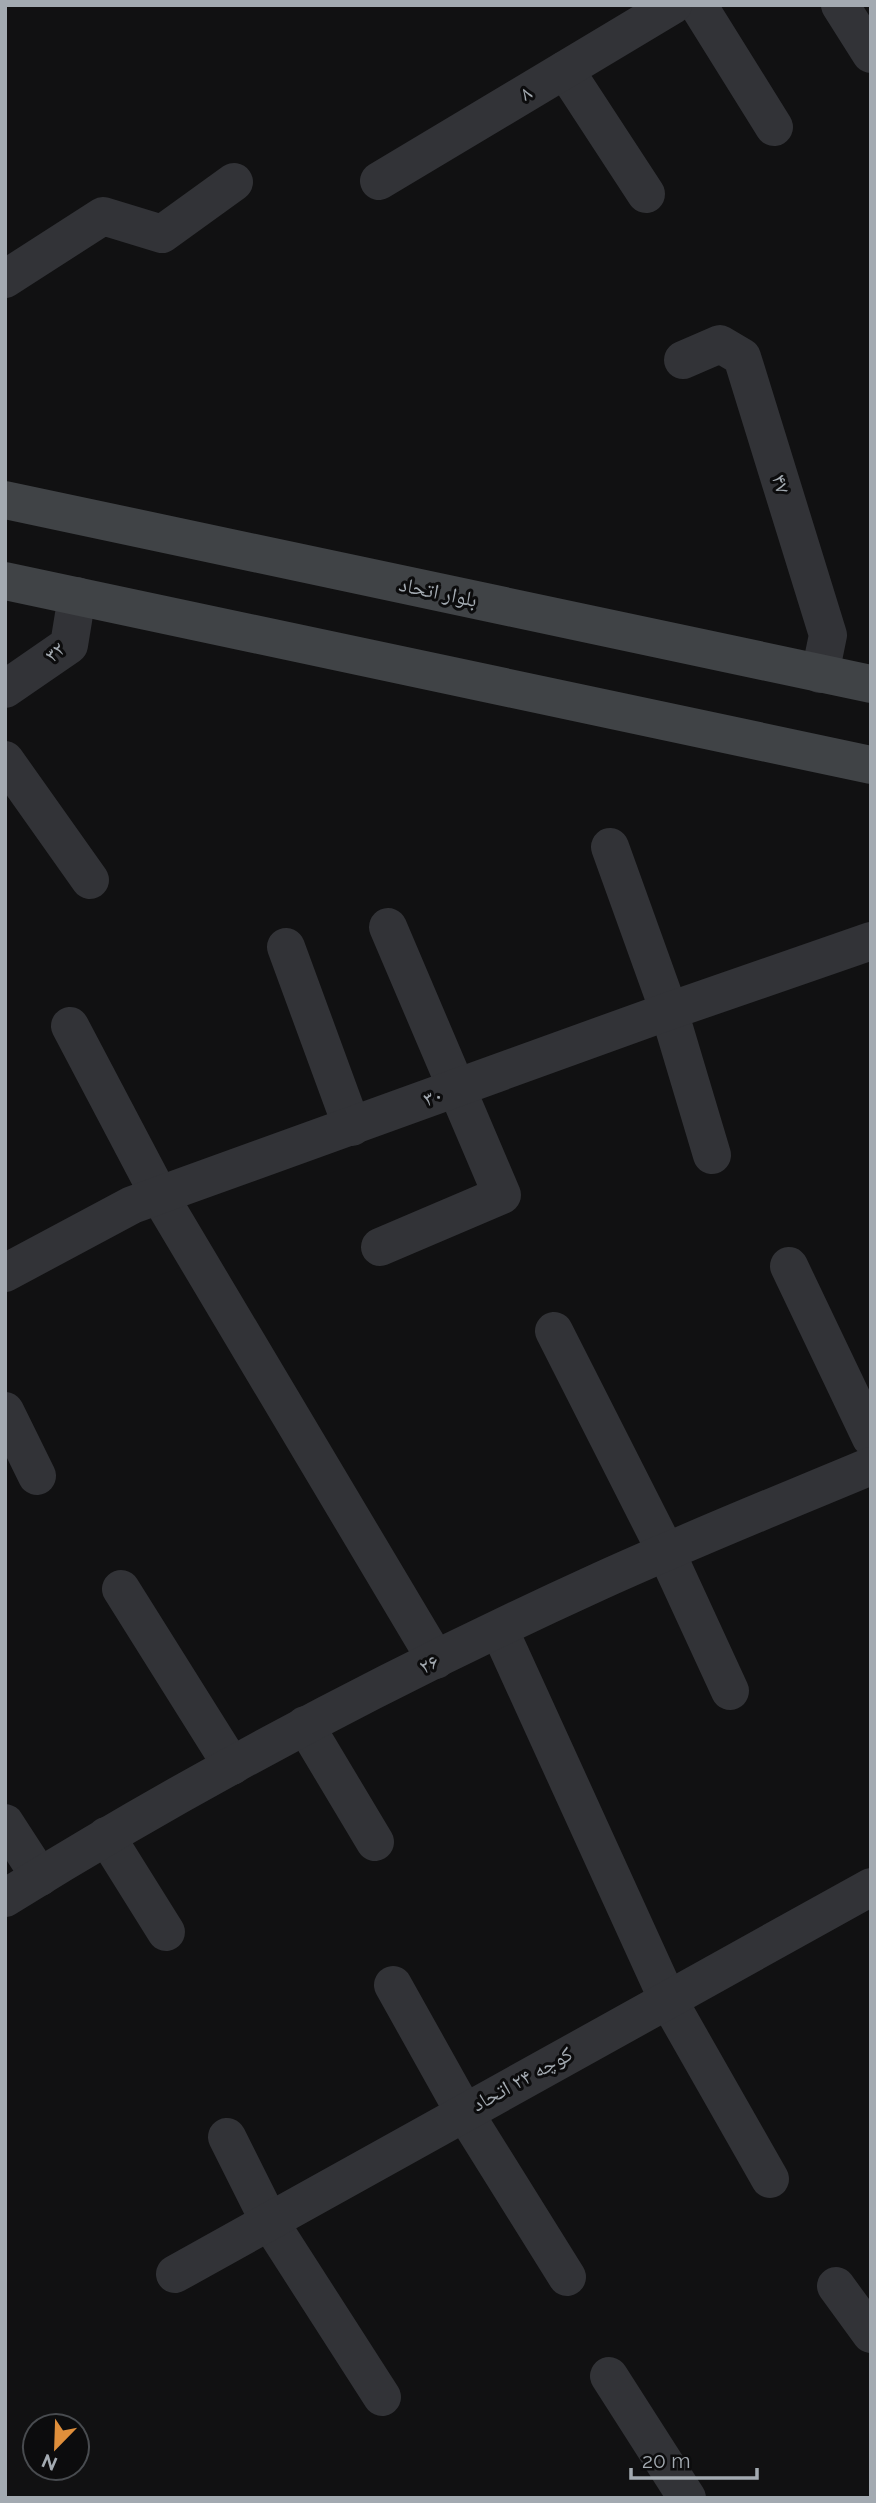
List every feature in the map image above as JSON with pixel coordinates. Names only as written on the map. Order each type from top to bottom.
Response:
[{"type":"main road","name":"بلوار اتحاد","points":[[5,500],[871,684]]},
{"type":"main road","points":[[5,580],[871,765]]},
{"type":"street","name":"۸","points":[[379,181],[674,5]]},
{"type":"street","points":[[698,5],[774,127]]},
{"type":"street","points":[[840,5],[871,54]]},
{"type":"street","points":[[565,70],[646,194]]},
{"type":"street","points":[[5,279],[103,216],[162,234],[234,182]]},
{"type":"street","name":"۴۷","points":[[683,360],[720,344],[743,358],[828,635],[820,674]]},
{"type":"street","name":"۳۲","points":[[5,690],[69,645],[77,596]]},
{"type":"street","points":[[5,760],[90,880]]},
{"type":"street","points":[[610,847],[669,1011],[712,1155]]},
{"type":"street","points":[[380,1247],[502,1195],[388,927]]},
{"type":"street","name":"۳۰","points":[[5,1273],[132,1205],[871,941]]},
{"type":"street","points":[[286,947],[352,1127]]},
{"type":"street","points":[[70,1026],[159,1195],[436,1660]]},
{"type":"street","points":[[789,1266],[871,1438]]},
{"type":"street","points":[[554,1331],[666,1552],[730,1691]]},
{"type":"street","points":[[5,1411],[37,1476]]},
{"type":"street","name":"۲۶","points":[[5,1898],[106,1836],[232,1766],[436,1660],[666,1552],[871,1466]]},
{"type":"street","points":[[121,1589],[232,1766]]},
{"type":"street","points":[[499,1629],[667,1998],[770,2179]]},
{"type":"street","points":[[305,1726],[375,1842]]},
{"type":"street","points":[[5,1823],[40,1877]]},
{"type":"street","points":[[106,1836],[166,1932]]},
{"type":"street","name":"کوچه ۲۴ اتحاد","points":[[175,2274],[667,1998],[868,1894]]},
{"type":"street","points":[[393,1985],[464,2112],[567,2277]]},
{"type":"street","points":[[227,2137],[269,2221],[382,2397]]},
{"type":"street","points":[[836,2286],[871,2334]]},
{"type":"street","points":[[609,2376],[687,2498]]}]
